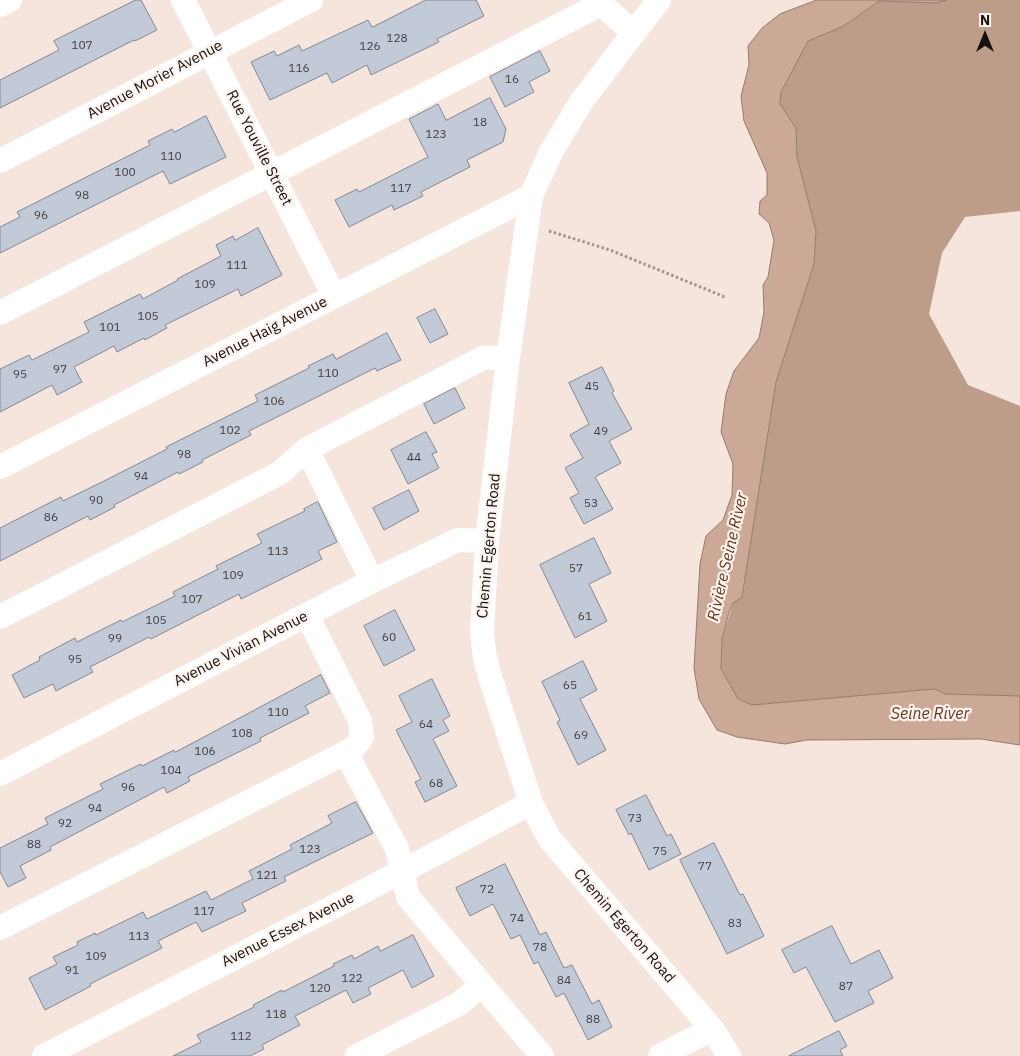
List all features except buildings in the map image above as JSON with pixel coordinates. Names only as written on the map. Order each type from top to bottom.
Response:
[{"type":"street","points":[[0,5],[10,0]]},
{"type":"street","name":"Rue Youville Street","points":[[183,0],[334,296]]},
{"type":"street","name":"Avenue Morier Avenue","points":[[0,161],[311,0]]},
{"type":"street","name":"Chemin Egerton Road","points":[[659,0],[580,102],[551,152],[531,196],[508,358],[487,542],[482,633],[485,658],[531,803],[549,838],[712,1029],[729,1056]]},
{"type":"street","points":[[0,313],[601,4],[634,33]]},
{"type":"street","name":"Avenue Haig Avenue","points":[[0,467],[531,196]]},
{"type":"street","points":[[0,617],[280,473],[307,449],[483,358],[508,358]]},
{"type":"street","points":[[307,449],[372,581]]},
{"type":"street","name":"Avenue Vivian Avenue","points":[[0,774],[372,581],[458,540],[487,542]]},
{"type":"street","points":[[0,928],[353,749],[362,738],[360,721],[307,615]]},
{"type":"street","points":[[346,753],[396,849],[408,897],[542,1056]]},
{"type":"street","name":"Avenue Essex Avenue","points":[[44,1056],[531,803]]},
{"type":"street","points":[[357,1056],[459,1004],[482,985]]},
{"type":"street","points":[[660,1056],[712,1029]]},
{"type":"path","points":[[527,224],[610,250],[725,297]]},
{"type":"shaded area","points":[[946,0],[1020,0],[1020,211],[965,217],[942,253],[929,314],[968,385],[1020,406],[1020,696],[945,694],[935,689],[752,705],[738,699],[721,669],[722,639],[733,603],[742,597],[776,382],[814,264],[816,231],[797,157],[796,128],[780,104],[781,92],[807,41],[844,26],[879,1],[937,3]]},
{"type":"water","name":"Seine River","points":[[817,0],[946,0],[937,3],[879,1],[844,26],[808,41],[781,92],[780,104],[796,128],[797,157],[816,231],[814,264],[776,382],[742,597],[733,603],[729,612],[722,639],[721,669],[738,699],[752,705],[935,689],[945,694],[1020,696],[1020,745],[981,739],[807,740],[785,744],[737,737],[717,730],[699,699],[694,668],[700,564],[706,536],[723,520],[732,495],[733,464],[721,432],[726,394],[734,371],[759,338],[764,312],[763,285],[768,277],[774,240],[769,223],[759,214],[760,201],[767,195],[767,173],[744,121],[741,96],[749,65],[748,46],[762,28],[780,14]]},
{"type":"water label","name":"Rivière Seine River","points":[[728,557]]}]
